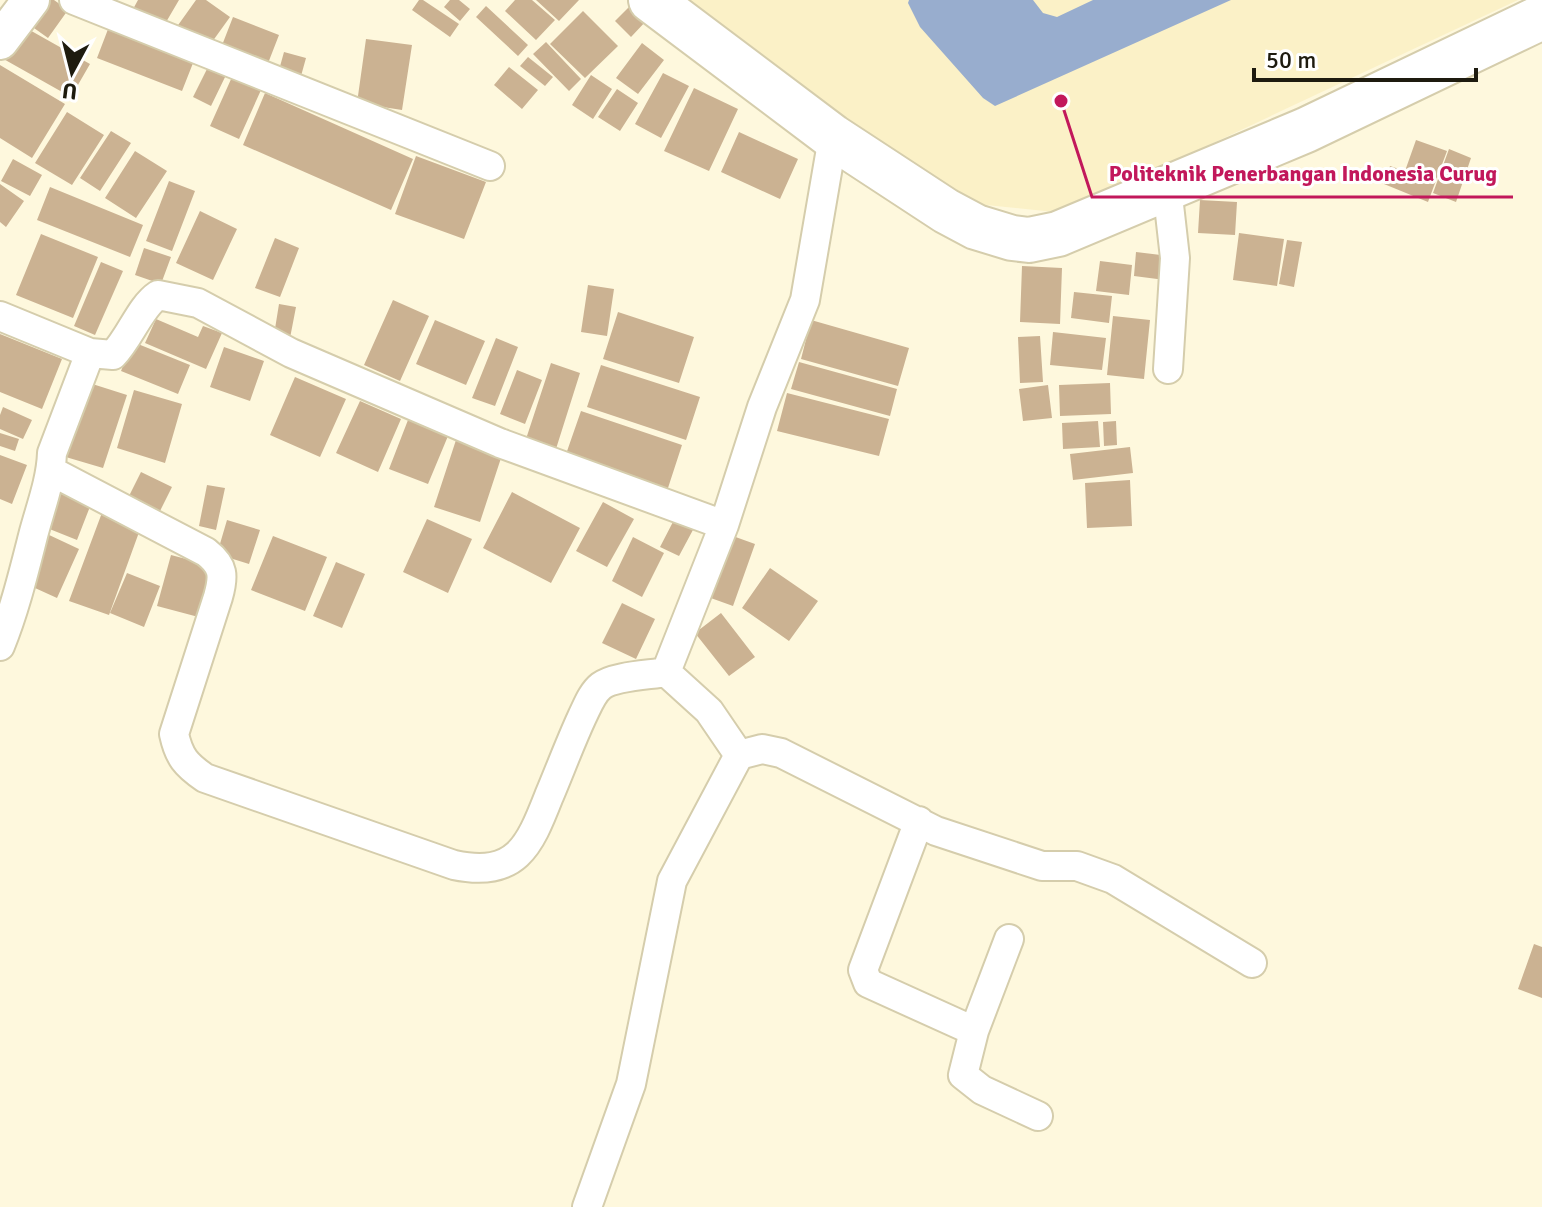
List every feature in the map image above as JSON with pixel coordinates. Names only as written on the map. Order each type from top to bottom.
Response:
[{"type":"main road","points":[[651,0],[833,137],[946,211],[976,227],[1029,240],[1058,234],[1306,130],[1542,17]]},
{"type":"street","points":[[0,41],[31,0]]},
{"type":"street","points":[[74,0],[490,166]]},
{"type":"street","points":[[666,672],[724,525],[762,407],[805,300],[833,137]]},
{"type":"street","points":[[1167,187],[1175,258],[1168,369]]},
{"type":"street","points":[[0,316],[90,353],[113,355],[125,344],[151,300],[158,295],[198,303],[291,353],[500,443],[724,525]]},
{"type":"street","points":[[0,646],[51,471],[52,453],[90,353]]},
{"type":"street","points":[[51,471],[206,552],[221,567],[223,574],[218,597],[174,734],[185,765],[205,778],[440,860],[474,869],[490,868],[515,856],[532,839],[578,726],[596,692],[602,685],[615,680],[666,672]]},
{"type":"street","points":[[666,672],[709,711],[739,755]]},
{"type":"street","points":[[587,1207],[631,1084],[672,881],[739,755],[762,749],[781,753],[936,831],[1042,866],[1077,866],[1113,879],[1252,963]]},
{"type":"street","points":[[919,821],[863,970],[864,976],[868,983],[974,1031]]},
{"type":"street","points":[[1009,939],[974,1031],[963,1075],[982,1090],[1038,1116]]},
{"type":"shaded area","points":[[682,0],[1518,0],[1064,213],[957,202]]},
{"type":"water","points":[[909,0],[1033,0],[1043,13],[1057,17],[1093,0],[1231,0],[995,106],[983,98],[920,27]]},
{"type":"building","points":[[43,0],[54,0],[68,10],[48,38],[27,23]]},
{"type":"building","points":[[138,0],[179,0],[162,29],[132,11]]},
{"type":"building","points":[[196,0],[206,0],[230,17],[207,49],[176,28]]},
{"type":"building","points":[[419,0],[459,24],[450,37],[412,10]]},
{"type":"building","points":[[450,0],[459,0],[470,9],[460,21],[444,7]]},
{"type":"building","points":[[515,0],[532,0],[555,20],[536,40],[505,11]]},
{"type":"building","points":[[536,0],[579,0],[559,21]]},
{"type":"building","points":[[632,4],[647,20],[631,37],[615,21]]},
{"type":"building","points":[[486,6],[528,45],[518,56],[476,17]]},
{"type":"building","points":[[583,11],[618,46],[585,78],[550,44]]},
{"type":"building","points":[[233,17],[279,35],[265,71],[219,53]]},
{"type":"building","points":[[19,24],[90,64],[71,97],[0,57]]},
{"type":"building","points":[[110,24],[195,58],[182,91],[97,58]]},
{"type":"building","points":[[366,39],[412,45],[402,110],[357,103]]},
{"type":"building","points":[[546,42],[581,79],[569,91],[533,54]]},
{"type":"building","points":[[642,43],[664,60],[638,94],[616,78]]},
{"type":"building","points":[[284,52],[306,58],[301,76],[279,70]]},
{"type":"building","points":[[528,57],[553,77],[545,86],[520,66]]},
{"type":"building","points":[[0,65],[65,104],[32,158],[0,138]]},
{"type":"building","points":[[209,65],[227,73],[211,106],[193,97]]},
{"type":"building","points":[[509,67],[538,90],[522,109],[494,85]]},
{"type":"building","points":[[663,73],[689,86],[661,138],[635,124]]},
{"type":"building","points":[[591,75],[612,89],[593,119],[572,105]]},
{"type":"building","points":[[232,77],[261,90],[239,139],[210,126]]},
{"type":"building","points":[[694,88],[738,109],[709,171],[664,151]]},
{"type":"building","points":[[617,89],[638,103],[620,131],[598,117]]},
{"type":"building","points":[[265,93],[413,159],[391,210],[243,145]]},
{"type":"building","points":[[67,112],[104,135],[72,185],[35,163]]},
{"type":"building","points":[[111,131],[131,143],[100,191],[80,178]]},
{"type":"building","points":[[739,132],[798,159],[780,199],[721,172]]},
{"type":"building","points":[[1416,140],[1447,151],[1428,202],[1384,184],[1390,166],[1405,171]]},
{"type":"building","points":[[1449,149],[1471,158],[1456,202],[1433,193]]},
{"type":"building","points":[[135,151],[167,171],[136,218],[105,198]]},
{"type":"building","points":[[416,156],[486,182],[464,239],[395,214]]},
{"type":"building","points":[[13,159],[42,175],[30,196],[1,181]]},
{"type":"building","points":[[169,181],[195,191],[172,251],[146,241]]},
{"type":"building","points":[[0,184],[24,201],[6,227],[0,222]]},
{"type":"building","points":[[50,187],[143,225],[130,257],[37,220]]},
{"type":"building","points":[[1200,200],[1237,202],[1235,235],[1198,233]]},
{"type":"building","points":[[200,211],[237,229],[213,280],[176,263]]},
{"type":"building","points":[[1239,233],[1284,239],[1277,286],[1233,280]]},
{"type":"building","points":[[41,234],[98,257],[73,318],[16,295]]},
{"type":"building","points":[[275,238],[299,248],[280,297],[255,288]]},
{"type":"building","points":[[1287,240],[1302,242],[1294,287],[1279,284]]},
{"type":"building","points":[[144,248],[171,257],[161,284],[135,275]]},
{"type":"building","points":[[1136,252],[1169,256],[1165,280],[1134,276]]},
{"type":"building","points":[[1100,261],[1132,265],[1129,295],[1096,291]]},
{"type":"building","points":[[101,262],[123,271],[95,335],[74,326]]},
{"type":"building","points":[[1022,266],[1062,268],[1060,324],[1020,322]]},
{"type":"building","points":[[588,285],[614,289],[607,336],[581,332]]},
{"type":"building","points":[[1074,292],[1112,296],[1109,323],[1071,318]]},
{"type":"building","points":[[393,300],[429,316],[400,381],[364,365]]},
{"type":"building","points":[[279,304],[296,307],[290,338],[274,335]]},
{"type":"building","points":[[618,312],[694,337],[679,383],[603,359]]},
{"type":"building","points":[[1113,316],[1150,320],[1144,379],[1107,375]]},
{"type":"building","points":[[156,319],[198,337],[203,326],[222,333],[206,369],[145,343]]},
{"type":"building","points":[[435,320],[485,341],[466,385],[416,364]]},
{"type":"building","points":[[811,320],[909,348],[898,386],[801,359]]},
{"type":"building","points":[[1053,332],[1106,338],[1102,370],[1050,365]]},
{"type":"building","points":[[0,334],[62,359],[42,409],[0,392]]},
{"type":"building","points":[[1040,336],[1043,382],[1020,383],[1018,337]]},
{"type":"building","points":[[496,338],[518,347],[495,406],[472,398]]},
{"type":"building","points":[[133,342],[190,365],[178,394],[121,371]]},
{"type":"building","points":[[224,347],[264,361],[250,401],[210,387]]},
{"type":"building","points":[[799,362],[897,389],[890,416],[791,389]]},
{"type":"building","points":[[551,363],[580,373],[555,452],[525,442]]},
{"type":"building","points":[[601,365],[700,397],[686,440],[587,407]]},
{"type":"building","points":[[517,370],[542,380],[525,424],[500,414]]},
{"type":"building","points":[[295,377],[346,399],[320,457],[270,435]]},
{"type":"building","points":[[83,381],[127,395],[103,468],[59,455]]},
{"type":"building","points":[[1110,383],[1111,414],[1060,416],[1059,385]]},
{"type":"building","points":[[1048,385],[1052,418],[1023,421],[1019,389]]},
{"type":"building","points":[[134,390],[182,404],[165,463],[117,448]]},
{"type":"building","points":[[787,393],[889,419],[879,456],[777,431]]},
{"type":"building","points":[[360,401],[401,419],[378,472],[336,453]]},
{"type":"building","points":[[3,407],[32,420],[23,439],[0,429]]},
{"type":"building","points":[[581,411],[682,445],[667,491],[565,457]]},
{"type":"building","points":[[408,420],[448,436],[428,484],[389,469]]},
{"type":"building","points":[[1098,421],[1100,447],[1063,449],[1062,423]]},
{"type":"building","points":[[1116,421],[1117,445],[1104,446],[1103,422]]},
{"type":"building","points":[[0,433],[19,439],[15,451],[0,446]]},
{"type":"building","points":[[456,440],[502,455],[480,522],[434,507]]},
{"type":"building","points":[[1130,447],[1133,473],[1073,480],[1070,454]]},
{"type":"building","points":[[0,455],[27,465],[12,504],[0,499]]},
{"type":"building","points":[[141,472],[172,487],[158,515],[127,500]]},
{"type":"building","points":[[1130,480],[1132,526],[1087,528],[1085,483]]},
{"type":"building","points":[[207,485],[225,488],[216,530],[199,526]]},
{"type":"building","points":[[512,492],[580,528],[551,583],[483,548]]},
{"type":"building","points":[[61,493],[91,504],[77,540],[47,528]]},
{"type":"building","points":[[603,502],[634,519],[607,567],[576,551]]},
{"type":"building","points":[[103,510],[142,524],[109,615],[69,601]]},
{"type":"building","points":[[675,518],[694,528],[679,556],[660,547]]},
{"type":"building","points":[[427,519],[472,539],[448,593],[403,572]]},
{"type":"building","points":[[227,520],[260,530],[249,564],[217,554]]},
{"type":"building","points":[[47,534],[79,549],[57,598],[24,583]]},
{"type":"building","points":[[730,535],[755,544],[733,606],[708,597]]},
{"type":"building","points":[[273,536],[327,557],[305,611],[251,590]]},
{"type":"building","points":[[633,537],[664,553],[642,597],[612,581]]},
{"type":"building","points":[[171,555],[220,568],[206,619],[157,606]]},
{"type":"building","points":[[336,562],[365,574],[342,628],[313,616]]},
{"type":"building","points":[[770,568],[818,601],[789,641],[742,608]]},
{"type":"building","points":[[127,573],[160,586],[144,627],[110,613]]},
{"type":"building","points":[[622,603],[655,619],[636,659],[602,643]]},
{"type":"building","points":[[721,613],[755,657],[729,676],[695,633]]},
{"type":"building","points":[[1534,944],[1542,947],[1542,998],[1518,989]]},
{"type":"place","name":"Politeknik Penerbangan Indonesia Curug","points":[[1061,101]]}]
